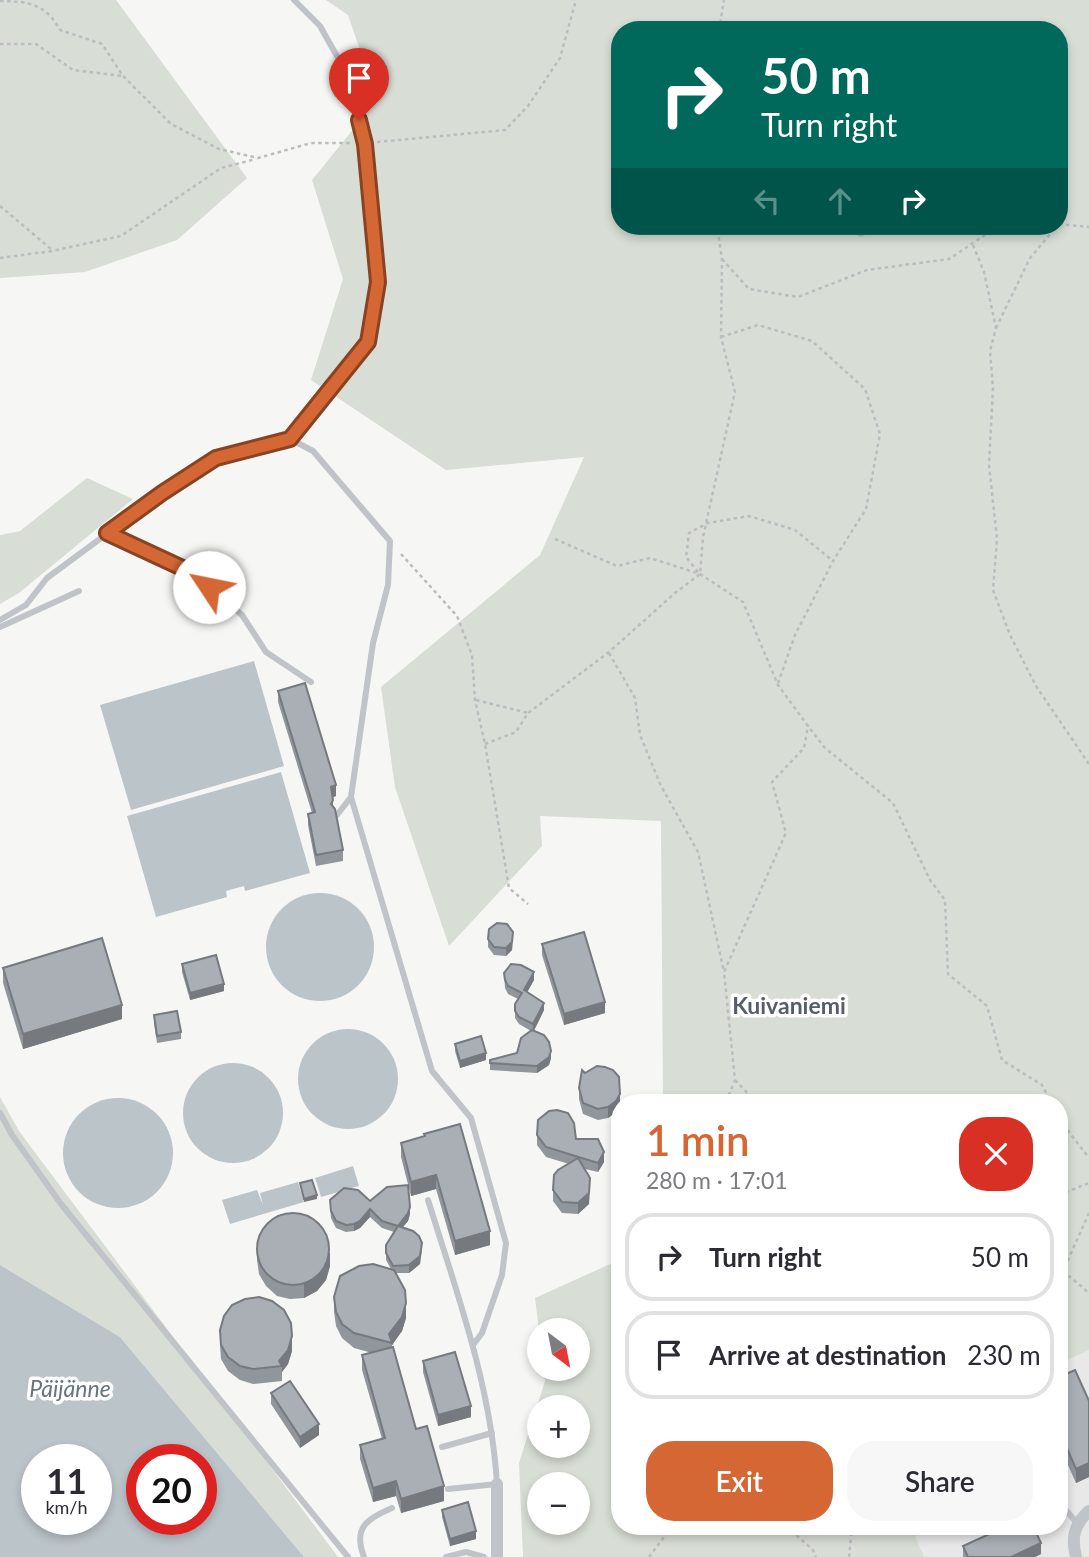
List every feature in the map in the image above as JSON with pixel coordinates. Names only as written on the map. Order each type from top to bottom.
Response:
[{"type":"street","points":[[497,1484],[497,1557]]},
{"type":"street","points":[[1076,1557],[1072,1542],[1077,1523],[1089,1511]]},
{"type":"lane","points":[[0,620],[26,605],[47,578],[107,533],[216,458],[290,439],[368,342],[378,282],[365,144],[347,74],[320,26],[294,0]]},
{"type":"lane","points":[[290,439],[313,451],[390,541],[388,585],[373,643],[351,797],[432,1070],[471,1118],[506,1243],[502,1275],[482,1333],[473,1345]]},
{"type":"lane","points":[[107,533],[193,573],[242,615],[266,652],[311,682]]},
{"type":"lane","points":[[0,627],[79,591]]},
{"type":"lane","points":[[337,815],[351,797]]},
{"type":"lane","points":[[0,1113],[12,1135],[61,1204],[348,1557]]},
{"type":"lane","points":[[428,1200],[473,1345],[492,1433],[497,1484],[449,1489]]},
{"type":"lane","points":[[442,1447],[492,1433]]},
{"type":"lane","points":[[364,1557],[359,1543],[362,1528],[374,1516],[392,1508]]},
{"type":"lane","points":[[1068,1512],[1077,1523]]},
{"type":"lane","points":[[446,1557],[466,1552],[484,1557]]},
{"type":"path","points":[[0,258],[52,251],[121,236],[221,168],[311,143],[365,144],[505,130],[528,106],[560,58],[576,0]]},
{"type":"path","points":[[720,21],[724,0]]},
{"type":"path","points":[[0,1],[25,1],[52,15],[60,30],[102,44],[123,76],[172,124],[219,149],[258,158]]},
{"type":"path","points":[[0,44],[36,44],[72,70],[123,76]]},
{"type":"path","points":[[0,206],[52,251]]},
{"type":"path","points":[[1068,225],[1089,227]]},
{"type":"path","points":[[485,744],[516,732],[528,713],[609,652],[700,574],[703,537],[736,392],[721,337],[722,259],[718,235]]},
{"type":"path","points":[[722,259],[749,289],[798,297],[867,270],[949,259],[986,235]]},
{"type":"path","points":[[1049,235],[1030,258],[996,328],[990,351],[993,388],[989,466],[997,539],[993,590],[1010,635],[1036,686],[1089,764]]},
{"type":"path","points":[[973,245],[984,272],[996,328]]},
{"type":"path","points":[[721,337],[758,326],[812,341],[866,389],[880,434],[866,509],[833,561],[794,635],[778,685]]},
{"type":"path","points":[[700,574],[686,557],[689,533],[708,523],[749,516],[795,530],[833,561]]},
{"type":"path","points":[[555,539],[617,566],[650,558],[700,574],[743,602],[778,685],[808,726],[825,748],[893,803],[930,880],[945,900],[948,974],[987,1006],[1002,1060],[1042,1085],[1047,1094]]},
{"type":"path","points":[[390,541],[457,616],[472,655],[475,700],[509,888],[528,904]]},
{"type":"path","points":[[609,652],[635,698],[640,735],[661,786],[698,852],[724,972],[735,1080],[729,1094]]},
{"type":"path","points":[[475,700],[528,713]]},
{"type":"path","points":[[724,972],[786,833],[772,782],[804,748],[808,726]]},
{"type":"path","points":[[735,1080],[748,1094]]},
{"type":"path","points":[[1068,1131],[1089,1158]]},
{"type":"path","points":[[1068,1191],[1089,1183]]},
{"type":"path","points":[[1068,1260],[1089,1213]]},
{"type":"path","points":[[1068,1275],[1089,1293]]},
{"type":"path","points":[[649,1557],[666,1535]]},
{"type":"path","points":[[796,1535],[817,1557]]},
{"type":"path","points":[[849,1557],[851,1535]]},
{"type":"shaded area","points":[[0,0],[116,0],[247,178],[177,240],[85,272],[0,278]]},
{"type":"shaded area","points":[[326,0],[1089,0],[1089,1350],[1068,1360],[1068,1094],[663,1094],[661,821],[540,816],[542,846],[449,946],[395,787],[381,687],[540,555],[584,457],[446,470],[311,380],[343,279],[312,180],[377,100],[348,15]]},
{"type":"shaded area","points":[[87,478],[133,499],[19,593],[0,604],[0,535],[20,531]]},
{"type":"shaded area","points":[[0,1097],[19,1131],[338,1557],[304,1557],[217,1453],[217,1444],[209,1444],[120,1337],[0,1265]]},
{"type":"shaded area","points":[[611,1264],[611,1535],[915,1535],[924,1557],[523,1557],[519,1463],[527,1438],[527,1458],[590,1458],[590,1395],[541,1395],[545,1381],[590,1381],[590,1318],[538,1318],[535,1298]]},
{"type":"shaded area","points":[[1089,1350],[1089,1557],[924,1557],[915,1535],[1068,1535],[1068,1360]]},
{"type":"water","points":[[254,661],[284,766],[131,810],[100,705]]},
{"type":"water","points":[[281,772],[310,873],[245,891],[244,886],[226,891],[227,897],[156,917],[127,816]]},
{"type":"water","points":[[320,893],[341,897],[358,909],[370,926],[374,947],[370,968],[358,985],[341,997],[320,1001],[299,997],[282,985],[270,968],[266,947],[270,926],[282,909],[299,897]]},
{"type":"water","points":[[348,1029],[376,1037],[390,1051],[398,1079],[390,1107],[376,1121],[348,1129],[320,1121],[306,1107],[298,1079],[306,1051],[320,1037]]},
{"type":"water","points":[[233,1063],[261,1071],[275,1085],[283,1113],[275,1141],[261,1155],[233,1163],[205,1155],[191,1141],[183,1113],[191,1085],[205,1071]]},
{"type":"water","points":[[118,1098],[139,1102],[157,1114],[169,1132],[173,1153],[169,1174],[157,1192],[139,1204],[118,1208],[97,1204],[79,1192],[67,1174],[63,1153],[67,1132],[79,1114],[97,1102]]},
{"type":"water","points":[[353,1166],[359,1186],[321,1197],[315,1178]]},
{"type":"water","points":[[298,1182],[304,1202],[230,1224],[222,1200],[257,1190],[263,1205],[260,1193]]},
{"type":"water","name":"Päijänne","points":[[0,1265],[120,1337],[209,1444],[126,1444],[126,1535],[217,1535],[217,1453],[304,1557],[0,1557]]},
{"type":"building","points":[[305,683],[336,785],[331,787],[331,804],[335,809],[343,850],[316,855],[308,814],[315,812],[278,691]]},
{"type":"building","points":[[497,923],[507,924],[513,932],[512,942],[506,948],[494,947],[488,939],[489,929]]},
{"type":"building","points":[[584,932],[605,1002],[564,1014],[542,944]]},
{"type":"building","points":[[102,938],[122,1005],[23,1034],[3,968]]},
{"type":"building","points":[[216,955],[224,984],[190,993],[182,964]]},
{"type":"building","points":[[511,964],[521,965],[534,972],[524,990],[544,1003],[533,1024],[519,1017],[515,1011],[515,1004],[522,993],[508,986],[505,980],[504,973]]},
{"type":"building","points":[[177,1011],[181,1032],[157,1036],[154,1015]]},
{"type":"building","points":[[532,1030],[544,1035],[549,1042],[549,1057],[537,1066],[490,1063],[490,1060],[517,1053],[521,1038]]},
{"type":"building","points":[[481,1036],[486,1053],[460,1061],[455,1044]]},
{"type":"building","points":[[597,1066],[613,1070],[619,1077],[620,1094],[611,1094],[611,1105],[608,1107],[598,1109],[583,1103],[579,1088],[582,1070],[585,1073]]},
{"type":"building","points":[[549,1111],[568,1113],[574,1123],[576,1139],[598,1139],[604,1152],[598,1163],[546,1147],[537,1135],[538,1120]]},
{"type":"building","points":[[460,1124],[490,1231],[455,1241],[436,1175],[411,1182],[401,1143]]},
{"type":"building","points":[[578,1158],[590,1178],[589,1193],[578,1203],[562,1202],[553,1190],[554,1175]]},
{"type":"building","points":[[312,1180],[317,1195],[304,1199],[300,1183]]},
{"type":"building","points":[[408,1185],[410,1207],[398,1226],[382,1221],[370,1209],[360,1221],[346,1225],[336,1221],[331,1211],[330,1200],[344,1188],[358,1190],[370,1201],[387,1187]]},
{"type":"building","points":[[293,1213],[313,1219],[323,1229],[329,1249],[323,1269],[313,1279],[293,1285],[273,1279],[263,1269],[257,1249],[263,1229],[273,1219]]},
{"type":"building","points":[[398,1226],[413,1231],[422,1243],[420,1256],[409,1265],[393,1266],[386,1253],[386,1245]]},
{"type":"building","points":[[373,1264],[394,1270],[405,1290],[406,1303],[402,1317],[389,1334],[392,1343],[354,1333],[342,1324],[336,1312],[334,1297],[340,1276],[359,1266]]},
{"type":"building","points":[[259,1297],[272,1301],[284,1310],[291,1323],[292,1336],[288,1350],[279,1361],[282,1366],[253,1369],[240,1366],[228,1357],[221,1345],[220,1330],[224,1316],[232,1305]]},
{"type":"building","points":[[393,1347],[416,1429],[427,1426],[444,1486],[401,1499],[396,1481],[373,1488],[360,1445],[385,1438],[362,1355]]},
{"type":"building","points":[[455,1352],[471,1406],[438,1415],[423,1361]]},
{"type":"building","points":[[1075,1370],[1089,1401],[1089,1463],[1076,1469],[1068,1451],[1068,1373]]},
{"type":"building","points":[[290,1381],[319,1424],[300,1437],[271,1393]]},
{"type":"building","points":[[468,1502],[476,1531],[450,1539],[442,1510]]},
{"type":"building","points":[[987,1535],[1037,1535],[1041,1543],[1011,1557],[968,1557],[963,1546]]},
{"type":"district","name":"Kuivaniemi","points":[[789,1005]]},
{"type":"route","points":[[209,587],[193,573],[107,533],[216,458],[290,439],[368,342],[378,282],[374,218],[365,144],[359,120]]}]
